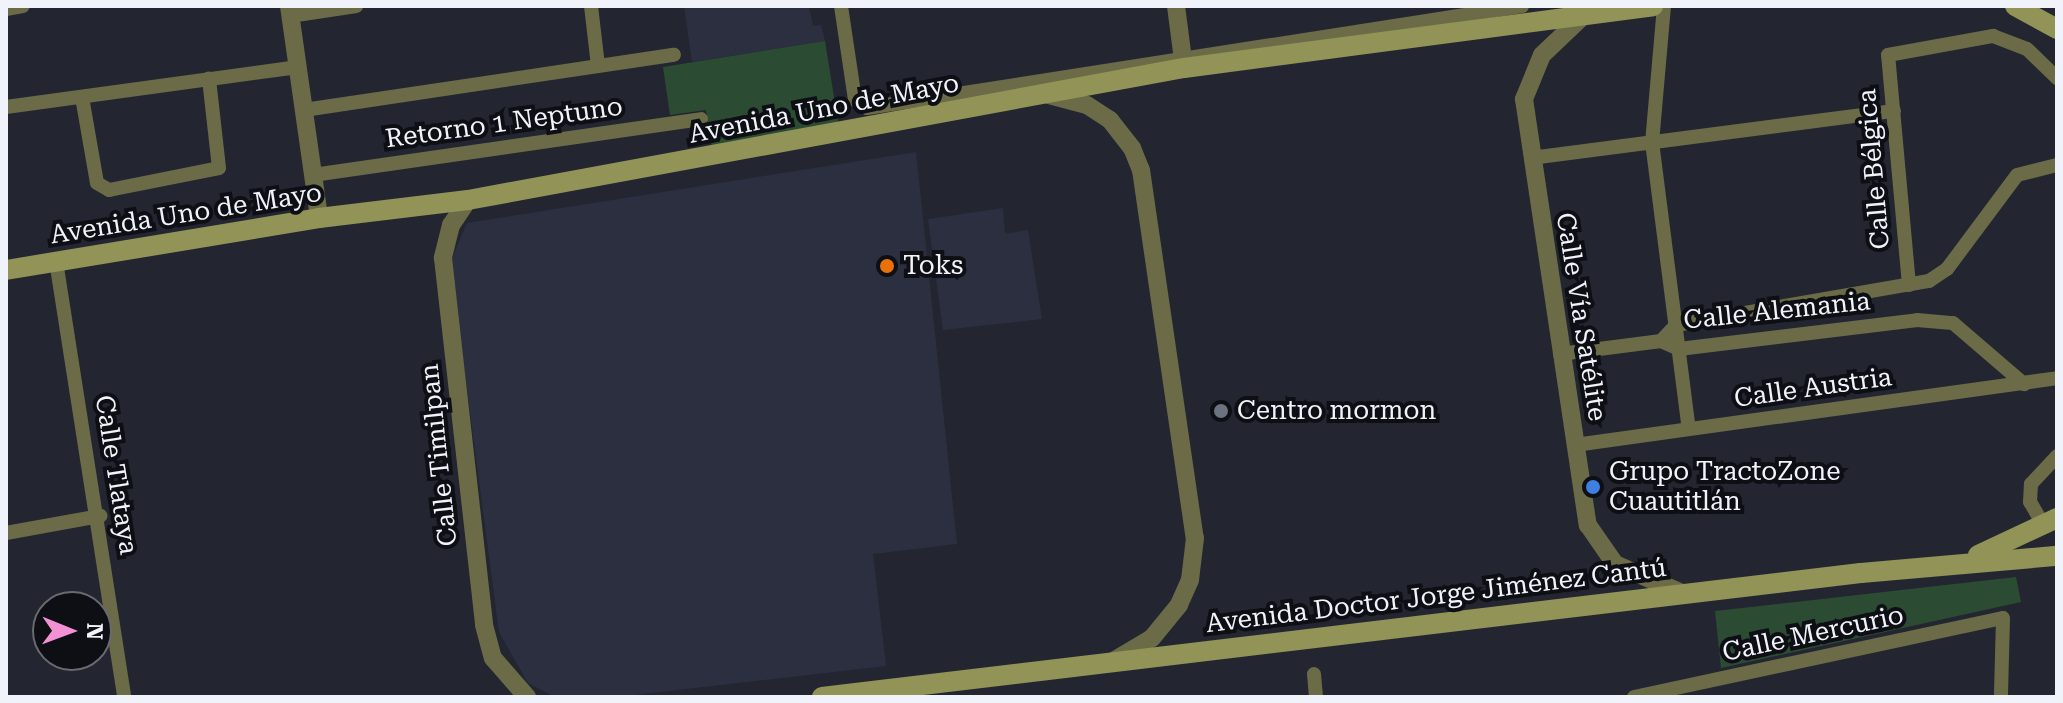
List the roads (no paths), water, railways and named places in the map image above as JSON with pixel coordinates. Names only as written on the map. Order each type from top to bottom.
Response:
[{"type":"main road","name":"Avenida Uno de Mayo","points":[[6,270],[319,218],[468,200],[740,153],[885,114],[1034,95],[1183,63],[1653,6]]},
{"type":"main road","points":[[2015,6],[2057,29]]},
{"type":"main road","points":[[1956,563],[2051,522]]},
{"type":"main road","name":"Avenida Doctor Jorge Jiménez Cantú","points":[[825,697],[1682,593],[1956,563],[2057,556]]},
{"type":"street","points":[[6,9],[23,6]]},
{"type":"street","points":[[319,218],[290,11],[356,6]]},
{"type":"street","points":[[591,6],[598,66]]},
{"type":"street","points":[[841,6],[859,107],[885,114],[1522,6]]},
{"type":"street","points":[[1176,6],[1183,63]]},
{"type":"street","points":[[1664,6],[1652,142],[1689,429]]},
{"type":"street","name":"Calle Vía Satélite","points":[[1582,17],[1542,55],[1529,76],[1524,99],[1588,525],[1600,548],[1632,575],[1682,593]]},
{"type":"street","name":"Calle Bélgica","points":[[1909,285],[1887,63],[1893,52],[1993,36],[2027,49],[2057,78]]},
{"type":"street","name":"Retorno 1 Neptuno","points":[[304,110],[674,55]]},
{"type":"street","points":[[6,107],[298,67]]},
{"type":"street","points":[[82,97],[97,183],[109,190],[219,168],[209,79]]},
{"type":"street","points":[[1034,95],[1074,99],[1099,112],[1118,128],[1137,158],[1195,538],[1193,566],[1179,605],[1152,638],[1115,660]]},
{"type":"street","points":[[1531,158],[1894,111]]},
{"type":"street","name":"Retorno 1 Neptuno","points":[[313,175],[701,119]]},
{"type":"street","points":[[1661,341],[1676,325],[1929,281],[1947,269],[2017,175],[2057,165]]},
{"type":"street","name":"Calle Timilpan","points":[[468,200],[451,225],[443,258],[484,625],[493,658],[527,697]]},
{"type":"street","name":"Calle Tlataya","points":[[56,261],[100,516],[124,697]]},
{"type":"street","name":"Calle Alemania","points":[[1560,354],[1661,341],[1679,349],[1917,320],[1953,323],[2024,384]]},
{"type":"street","name":"Calle Austria","points":[[1575,445],[2057,378]]},
{"type":"street","points":[[2051,522],[2030,502],[2031,484],[2057,456]]},
{"type":"street","points":[[6,533],[100,516]]},
{"type":"street","name":"Calle Mercurio","points":[[1634,697],[2003,618],[2001,697]]},
{"type":"street","points":[[1314,674],[1316,697]]},
{"type":"place","name":"Toks","points":[[887,266]]},
{"type":"place","name":"Centro mormon","points":[[1221,411]]},
{"type":"place","name":"Grupo TractoZone Cuautitlán","points":[[1593,487]]}]
